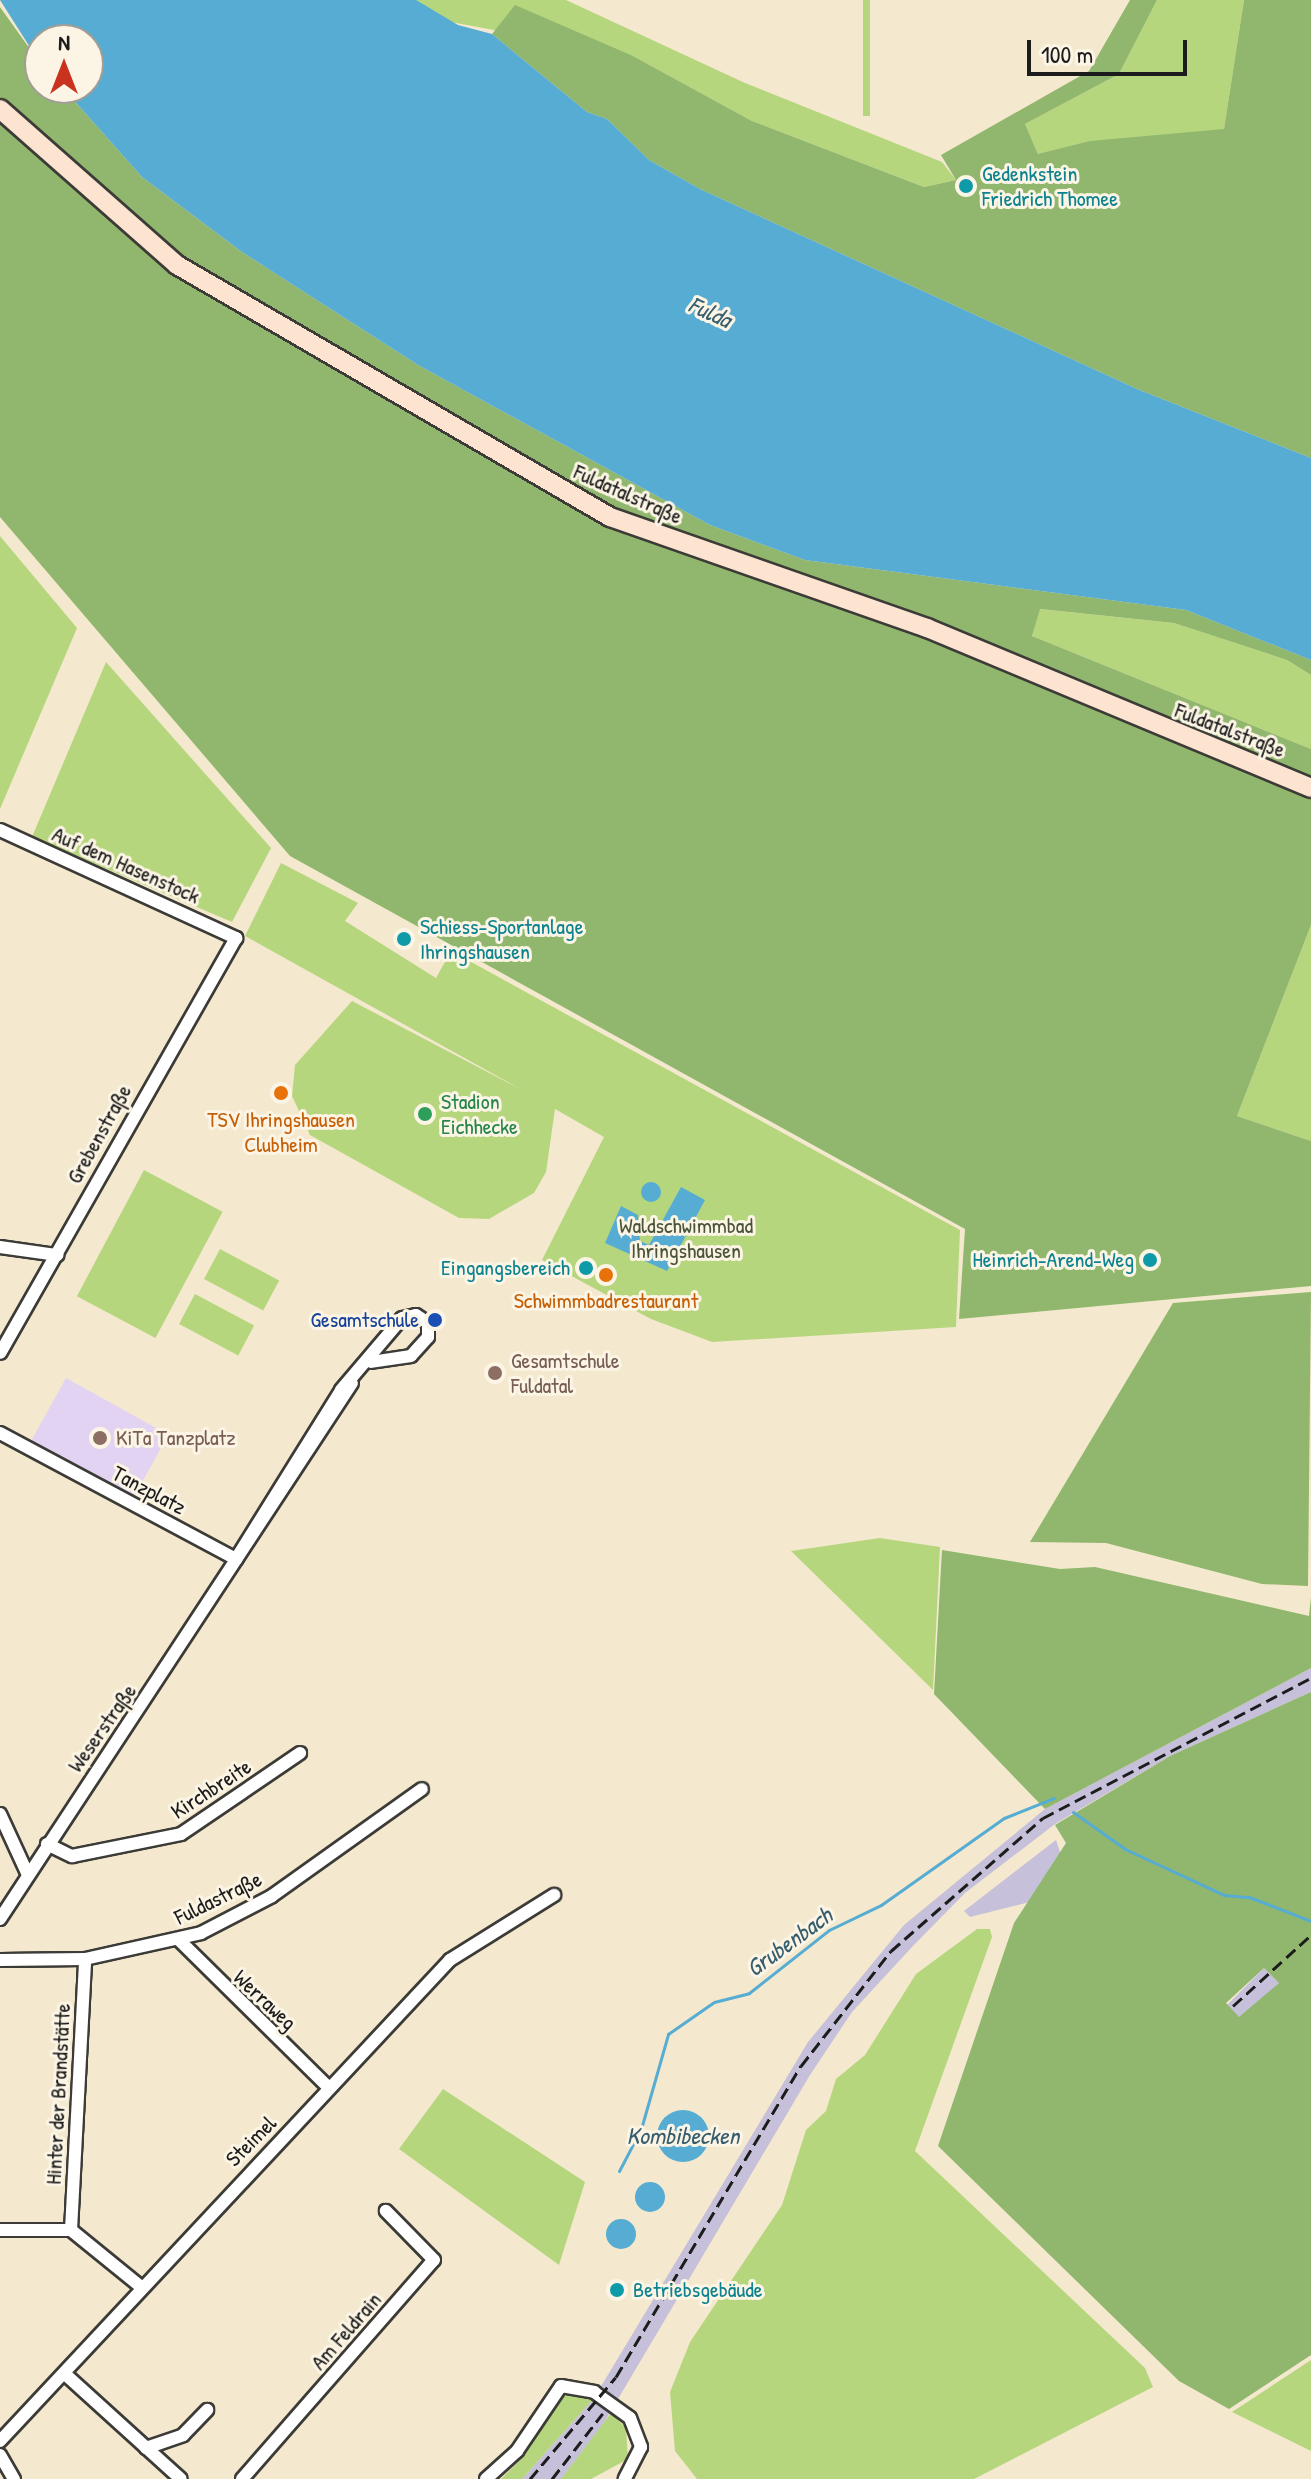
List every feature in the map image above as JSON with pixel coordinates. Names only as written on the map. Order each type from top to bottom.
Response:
[{"type":"main road","name":"Fuldatalstraße","points":[[0,109],[177,265],[610,517],[927,628],[1311,788]]},
{"type":"street","name":"Auf dem Hasenstock","points":[[0,830],[236,938]]},
{"type":"street","name":"Grebenstraße","points":[[0,1353],[236,938]]},
{"type":"street","points":[[0,1247],[57,1255]]},
{"type":"street","name":"Weserstraße","points":[[0,1919],[352,1383],[402,1318],[416,1315],[430,1328],[423,1346],[411,1356],[371,1362]]},
{"type":"street","name":"Tanzplatz","points":[[0,1433],[236,1559]]},
{"type":"street","name":"Kirchbreite","points":[[47,1844],[72,1856],[181,1834],[300,1753]]},
{"type":"street","name":"Fuldastraße","points":[[0,1960],[85,1959],[179,1940],[272,1896],[422,1789]]},
{"type":"street","points":[[0,1814],[28,1875]]},
{"type":"street","name":"Steimel","points":[[0,2441],[65,2374],[140,2286],[327,2086],[457,1954],[554,1895]]},
{"type":"street","name":"Werraweg","points":[[179,1940],[327,2086]]},
{"type":"street","name":"Hinter der Brandstätte","points":[[71,2230],[85,1959]]},
{"type":"street","name":"Am Feldrain","points":[[242,2479],[434,2260],[386,2211]]},
{"type":"street","points":[[0,2230],[71,2230],[140,2286]]},
{"type":"street","points":[[65,2374],[181,2479]]},
{"type":"street","points":[[486,2479],[517,2451],[556,2388],[577,2386],[619,2407],[641,2447],[625,2479]]},
{"type":"street","points":[[146,2448],[183,2435],[207,2410]]},
{"type":"street","points":[[0,2455],[14,2479]]},
{"type":"shaded area","name":"KiTa Tanzplatz","points":[[66,1378],[168,1435],[132,1499],[30,1443]]},
{"type":"shaded area","points":[[1311,1668],[1311,1692],[1170,1756],[1055,1824],[965,1893],[912,1947],[852,2012],[810,2075],[602,2426],[561,2479],[522,2479],[594,2398],[808,2042],[904,1925],[1045,1809]]},
{"type":"shaded area","points":[[1056,1840],[1073,1891],[970,1917],[964,1911]]},
{"type":"shaded area","points":[[1264,1968],[1279,1983],[1241,2020],[1227,2005]]},
{"type":"green space","points":[[332,0],[566,0],[745,83],[942,162],[956,180],[924,187],[752,121],[633,56]]},
{"type":"green space","points":[[863,0],[870,0],[870,116],[863,116]]},
{"type":"green space","points":[[1130,0],[1157,0],[1119,74],[1025,124],[1038,154],[1090,141],[1224,129],[1244,0],[1311,0],[1311,458],[1137,389],[700,189],[649,160],[607,119],[587,112],[492,34],[515,5],[633,56],[752,121],[924,187],[956,180],[941,155],[1089,71]]},
{"type":"green space","points":[[1157,0],[1244,0],[1224,129],[1269,145],[1038,154],[1025,124],[1119,74]]},
{"type":"green space","points":[[0,7],[24,41],[24,104],[77,104],[142,177],[242,252],[418,365],[710,525],[805,560],[1186,610],[1311,660],[1311,675],[1287,660],[1174,623],[1040,609],[1032,636],[1311,749],[1311,925],[1237,1116],[1311,1141],[1311,1286],[959,1319],[965,1229],[290,856],[0,517]]},
{"type":"green space","points":[[0,536],[77,628],[0,809]]},
{"type":"green space","points":[[1039,609],[1174,623],[1287,660],[1311,675],[1311,749],[1032,636]]},
{"type":"green space","points":[[106,662],[271,848],[232,922],[32,837]]},
{"type":"green space","name":"Waldschwimmbad Ihringshausen","points":[[281,863],[358,903],[345,921],[436,978],[451,951],[960,1230],[956,1327],[712,1342],[651,1319],[542,1260],[604,1137],[555,1109],[546,1172],[534,1193],[489,1219],[459,1218],[310,1135],[292,1096],[295,1065],[352,1001],[522,1090],[245,936]]},
{"type":"green space","points":[[1311,925],[1311,1141],[1237,1116]]},
{"type":"green space","points":[[144,1170],[223,1212],[155,1338],[77,1296]]},
{"type":"green space","points":[[220,1249],[279,1280],[263,1310],[204,1279]]},
{"type":"green space","points":[[1311,1292],[1308,1586],[1262,1584],[1106,1543],[1030,1542],[1173,1303]]},
{"type":"green space","points":[[195,1294],[254,1325],[238,1355],[179,1324]]},
{"type":"green space","points":[[880,1538],[940,1547],[933,1690],[791,1551]]},
{"type":"green space","points":[[942,1550],[1060,1569],[1095,1567],[1309,1616],[1311,1597],[1311,1668],[1045,1809],[934,1694]]},
{"type":"green space","points":[[1311,1692],[1311,2355],[1229,2409],[1179,2381],[938,2146],[1014,1923],[1066,1843],[1055,1825],[1170,1756]],"holes":[[[1264,1968],[1279,1983],[1239,2017],[1226,2003]]]},
{"type":"green space","points":[[977,1929],[990,1929],[992,1937],[915,2151],[1145,2368],[1153,2387],[974,2479],[697,2479],[675,2451],[670,2392],[690,2342],[782,2205],[806,2130],[826,2111],[836,2079],[865,2055],[916,1974]]},
{"type":"green space","points":[[443,2089],[585,2182],[559,2265],[399,2149]]},
{"type":"green space","points":[[1311,2360],[1311,2451],[1232,2412]]},
{"type":"green space","points":[[570,2394],[594,2398],[522,2479],[501,2479],[521,2459],[552,2400]]},
{"type":"green space","points":[[611,2413],[626,2428],[628,2459],[591,2479],[561,2479]]},
{"type":"water","name":"Fulda","points":[[0,0],[416,0],[458,25],[492,34],[587,112],[607,119],[649,160],[700,189],[1137,389],[1311,458],[1311,660],[1186,610],[805,560],[710,525],[418,365],[242,252],[142,177],[77,104],[104,104],[104,24],[24,24],[24,38]]},
{"type":"water","points":[[651,1182],[658,1185],[661,1192],[658,1199],[651,1202],[644,1199],[641,1192],[644,1185]]},
{"type":"water","points":[[681,1187],[705,1200],[667,1271],[605,1243],[621,1206],[638,1215],[640,1241],[649,1245]]},
{"type":"water","name":"Kombibecken","points":[[683,2110],[702,2117],[709,2136],[702,2155],[683,2162],[664,2155],[657,2136],[664,2117]]},
{"type":"water","points":[[650,2182],[661,2186],[665,2197],[661,2208],[650,2212],[639,2208],[635,2197],[639,2186]]},
{"type":"water","points":[[621,2219],[632,2223],[636,2234],[632,2245],[621,2249],[610,2245],[606,2234],[610,2223]]},
{"type":"waterway","name":"Grubenbach","points":[[619,2171],[641,2129],[668,2034],[714,2002],[749,1993],[829,1930],[881,1905],[1004,1818],[1054,1798]]},
{"type":"waterway","name":"Grubenbach","points":[[1073,1812],[1125,1849],[1224,1895],[1249,1897],[1311,1921]]},
{"type":"railway","points":[[530,2479],[616,2377],[801,2066],[891,1951],[1043,1818],[1311,1678]]},
{"type":"railway","points":[[1233,2006],[1311,1935]]},
{"type":"railway","points":[[552,2479],[603,2413]]},
{"type":"place","name":"Gedenkstein Friedrich Thomee","points":[[966,186]]},
{"type":"place","name":"Schiess-Sportanlage Ihringshausen","points":[[404,939]]},
{"type":"place","name":"TSV Ihringshausen Clubheim","points":[[281,1093]]},
{"type":"place","name":"Stadion Eichhecke","points":[[425,1114]]},
{"type":"place","name":"Heinrich-Arend-Weg","points":[[1150,1260]]},
{"type":"place","name":"Eingangsbereich","points":[[586,1268]]},
{"type":"place","name":"Schwimmbadrestaurant","points":[[606,1275]]},
{"type":"place","name":"Gesamtschule","points":[[435,1320]]},
{"type":"place","name":"Gesamtschule Fuldatal","points":[[495,1373]]},
{"type":"place","name":"KiTa Tanzplatz","points":[[100,1438]]},
{"type":"place","name":"Betriebsgebäude","points":[[617,2290]]}]
